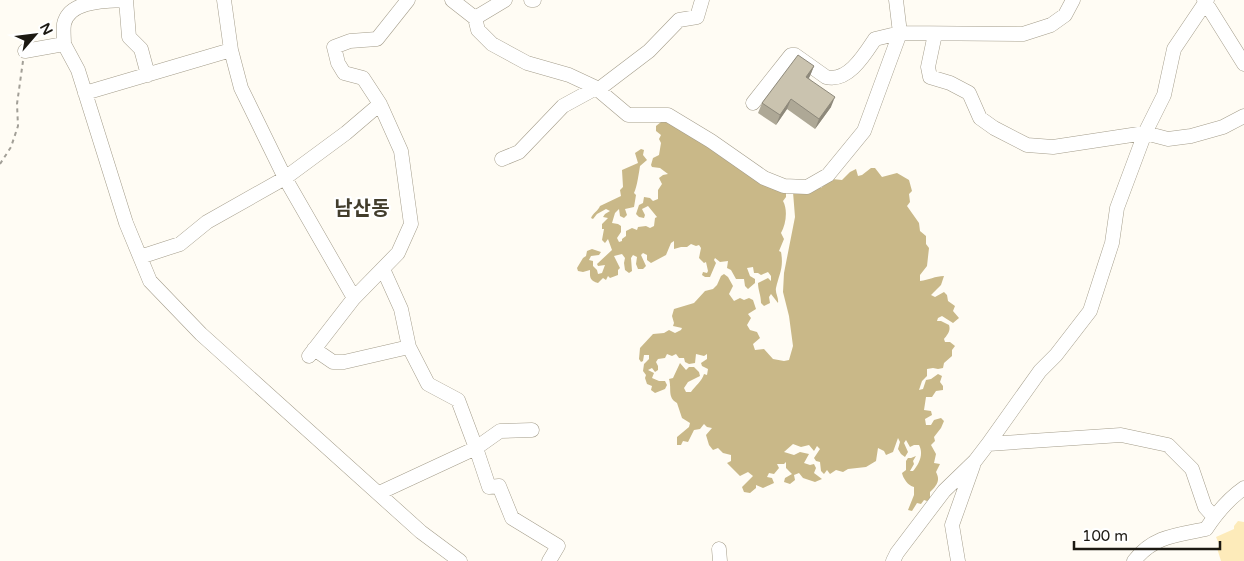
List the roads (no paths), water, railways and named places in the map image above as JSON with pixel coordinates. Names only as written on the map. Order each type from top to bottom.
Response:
[{"type":"street","points":[[148,75],[142,49],[130,37],[126,0],[84,3],[72,9],[64,23],[64,44],[78,70],[126,223],[150,281],[201,334],[421,532],[460,561]]},
{"type":"street","points":[[224,0],[231,50],[241,88],[285,178],[354,298]]},
{"type":"street","points":[[408,0],[377,39],[350,41],[334,48],[338,63],[344,73],[363,78],[380,104],[400,151],[411,224],[398,253],[354,298],[312,352],[332,362],[344,362],[409,347]]},
{"type":"street","points":[[452,0],[475,18],[478,30],[492,44],[527,63],[569,75],[596,88],[628,115],[668,115],[711,140],[764,178],[784,186],[807,187],[828,175],[864,131],[900,34],[896,0]]},
{"type":"street","points":[[475,18],[505,0]]},
{"type":"street","points":[[502,159],[519,152],[564,106],[596,88],[598,89],[649,51],[679,20],[696,16],[702,0]]},
{"type":"street","points":[[754,103],[791,55],[795,54],[826,77],[832,78],[856,67],[875,39],[900,34],[1023,34],[1051,25],[1064,15],[1073,0]]},
{"type":"street","points":[[893,561],[897,552],[944,491],[988,444],[1040,371],[1056,355],[1090,311],[1112,243],[1117,208],[1145,133],[1164,95],[1174,49],[1205,1],[1244,64]]},
{"type":"street","points":[[935,34],[928,67],[930,77],[950,83],[969,93],[980,118],[1027,146],[1053,148],[1145,133],[1168,139],[1191,136],[1223,127],[1244,116]]},
{"type":"street","points":[[25,51],[64,44]]},
{"type":"street","points":[[85,94],[231,50]]},
{"type":"street","points":[[140,257],[180,244],[207,222],[285,178],[346,133],[380,104]]},
{"type":"street","points":[[383,269],[401,309],[409,347],[428,384],[458,400],[488,487],[499,486],[512,518],[558,546],[549,561]]},
{"type":"street","points":[[378,493],[476,448],[500,431],[532,430]]},
{"type":"street","points":[[988,444],[1121,435],[1168,445],[1192,468],[1205,507],[1214,517]]},
{"type":"street","points":[[958,561],[952,525],[974,461]]},
{"type":"street","points":[[1134,561],[1142,551],[1163,537],[1206,530],[1214,517],[1233,496],[1244,488]]},
{"type":"district","name":"남산동","points":[[362,208]]}]
